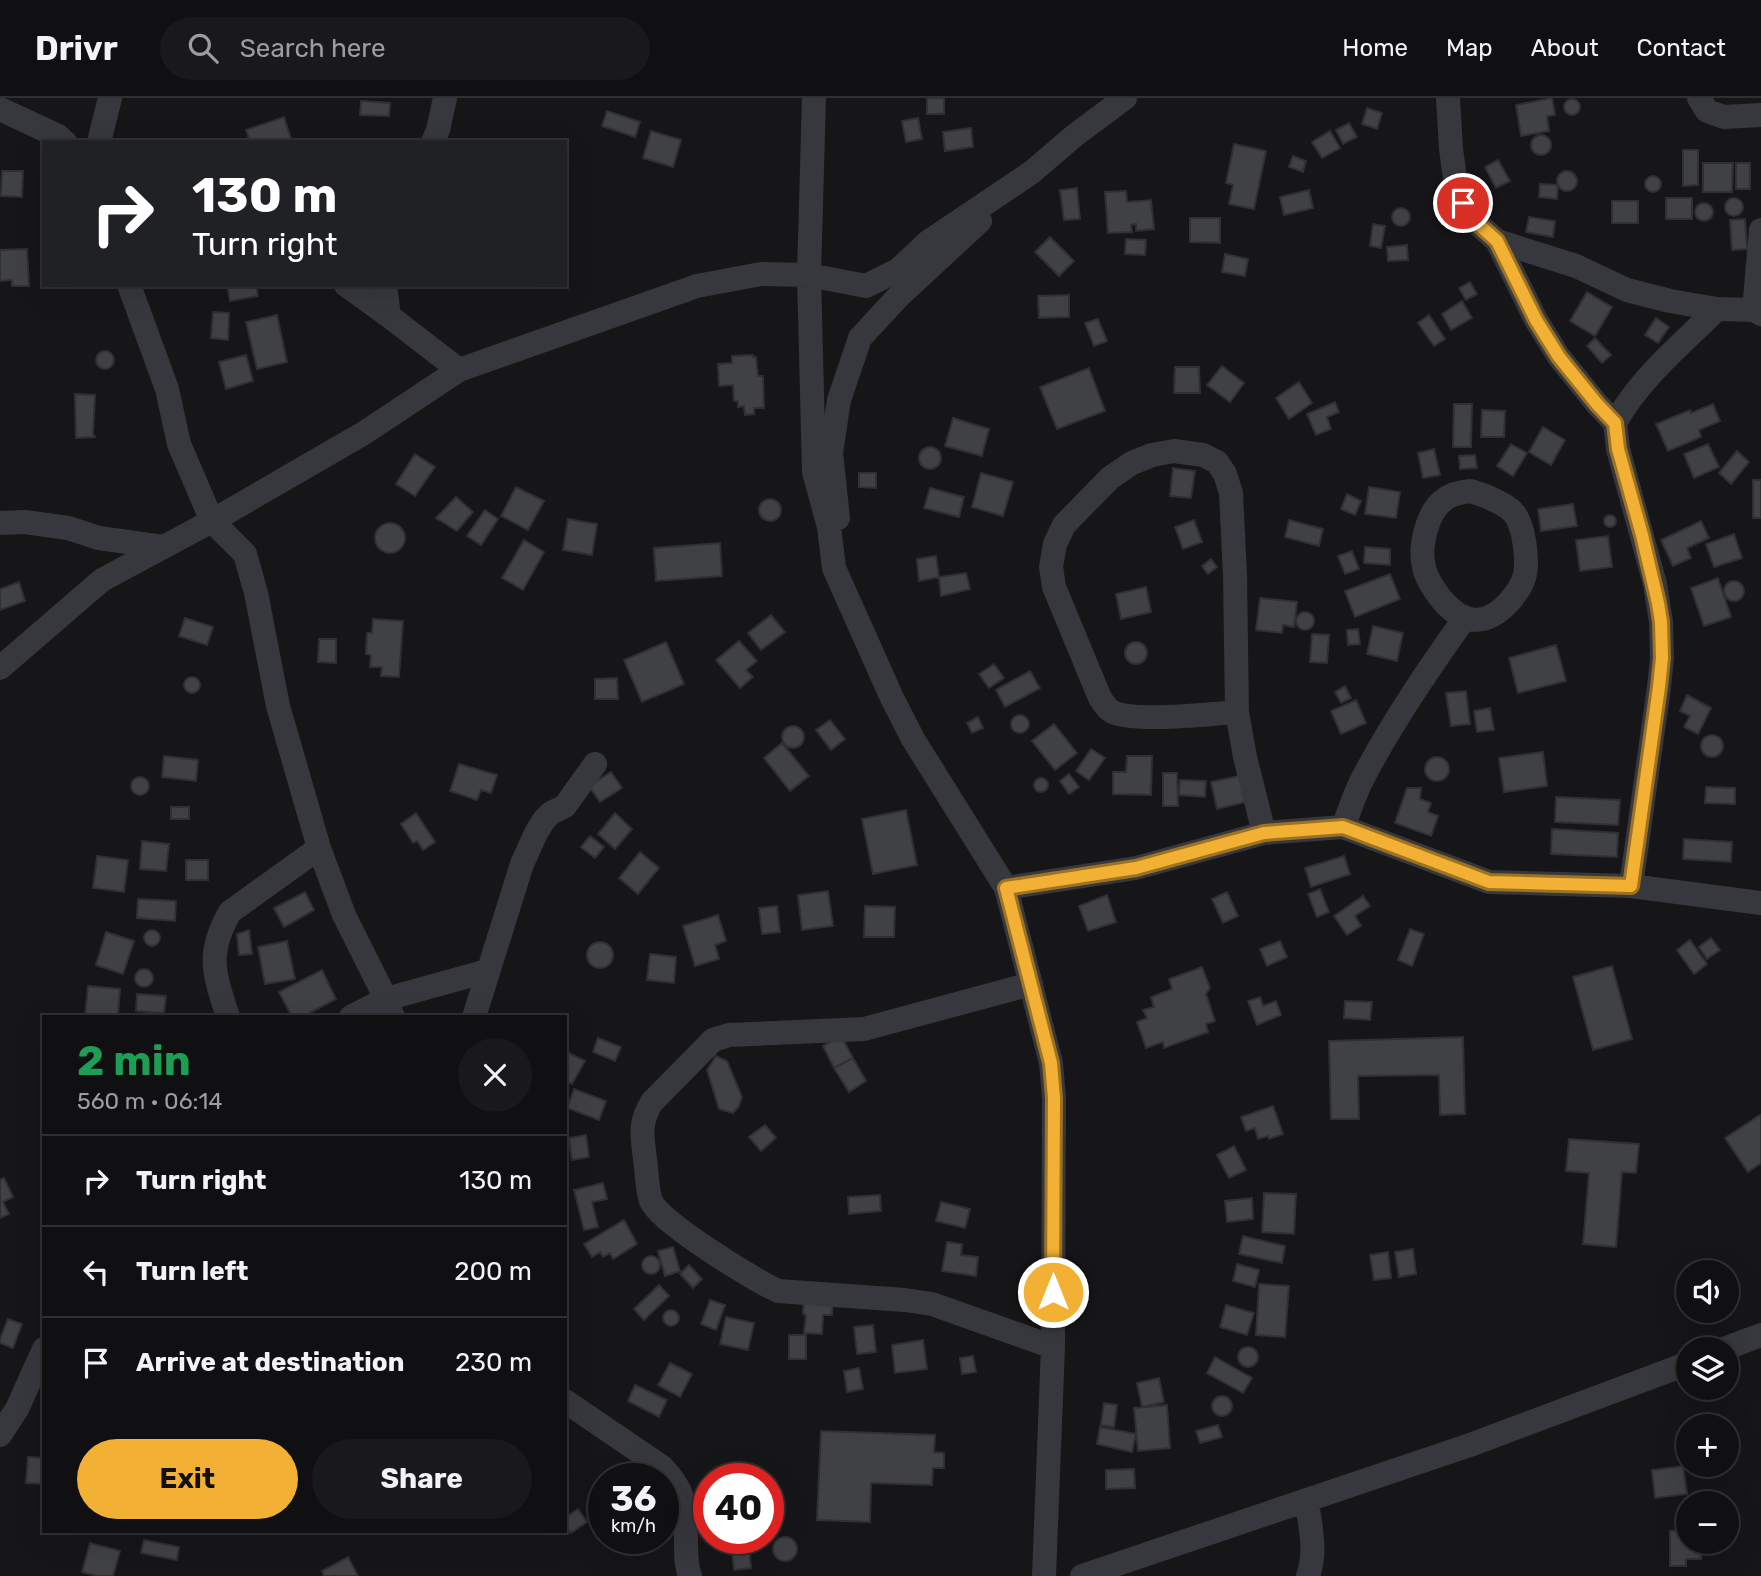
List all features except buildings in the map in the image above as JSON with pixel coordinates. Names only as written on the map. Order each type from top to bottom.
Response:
[{"type":"street","points":[[100,140],[110,98]]},
{"type":"street","points":[[434,140],[445,98]]},
{"type":"street","points":[[814,98],[810,275],[814,472],[829,527],[834,568],[913,739],[1006,888],[1051,1063],[1054,1098],[1053,1347],[1044,1576]]},
{"type":"street","points":[[842,586],[841,544],[831,453],[839,400],[860,338],[898,297],[1032,172],[1125,98]]},
{"type":"street","points":[[1448,98],[1455,178],[1463,203],[1478,224],[1497,241],[1536,320],[1559,357],[1615,423]]},
{"type":"street","points":[[1699,98],[1707,111],[1724,117],[1761,115]]},
{"type":"street","points":[[0,109],[63,140]]},
{"type":"street","points":[[0,667],[102,580],[212,521],[365,433],[458,370],[697,286],[761,274],[810,275],[866,286],[898,270],[928,242],[1032,172]]},
{"type":"street","points":[[1497,241],[1576,266],[1627,290],[1717,309],[1759,310],[1761,230]]},
{"type":"street","points":[[130,287],[166,389],[179,444],[212,521],[245,554],[256,593],[278,706],[319,848],[344,915],[390,1008]]},
{"type":"street","points":[[349,287],[458,370]]},
{"type":"street","points":[[385,287],[389,316]]},
{"type":"street","points":[[1631,886],[1659,687],[1662,658],[1661,622],[1655,584],[1618,449],[1615,423],[1627,401],[1643,381],[1717,309]]},
{"type":"street","points":[[1237,712],[1146,717],[1123,716],[1109,710],[1100,698],[1054,587],[1051,567],[1055,544],[1064,526],[1110,478],[1132,463],[1152,455],[1174,451],[1203,454],[1217,462],[1225,474],[1231,494],[1237,712],[1264,833]]},
{"type":"street","points":[[1470,491],[1485,495],[1514,513],[1525,549],[1525,574],[1518,591],[1496,613],[1489,618],[1464,619],[1450,609],[1434,590],[1424,568],[1423,547],[1426,526],[1433,511],[1443,500],[1456,493],[1470,491]]},
{"type":"street","points":[[0,523],[25,522],[68,528],[99,538],[163,547]]},
{"type":"street","points":[[1343,827],[1363,778],[1394,723],[1464,619]]},
{"type":"street","points":[[475,1015],[522,864],[536,833],[551,813],[565,806],[595,764]]},
{"type":"street","points":[[1006,888],[1136,868],[1264,833],[1343,827],[1489,882],[1631,886],[1761,903]]},
{"type":"street","points":[[227,1015],[215,976],[214,949],[220,928],[230,912],[319,848]]},
{"type":"street","points":[[360,1015],[390,1008],[487,971]]},
{"type":"street","points":[[1031,984],[864,1029],[729,1035],[713,1040],[652,1102],[645,1114],[642,1131],[651,1201],[660,1214],[762,1283],[787,1292],[932,1304],[1053,1347]]},
{"type":"street","points":[[1739,1343],[1761,1335]]},
{"type":"street","points":[[0,1435],[17,1409],[42,1353]]},
{"type":"street","points":[[1082,1576],[1470,1445],[1676,1368]]},
{"type":"street","points":[[567,1402],[662,1467],[675,1480],[683,1497],[686,1555],[690,1576]]},
{"type":"street","points":[[1307,1501],[1313,1544],[1308,1576]]},
{"type":"route","points":[[1053,1292],[1054,1098],[1051,1063],[1006,888],[1136,868],[1264,833],[1343,827],[1489,882],[1631,886],[1662,658],[1661,622],[1655,584],[1618,449],[1615,423],[1559,357],[1536,320],[1497,241],[1478,224],[1463,203]]}]
